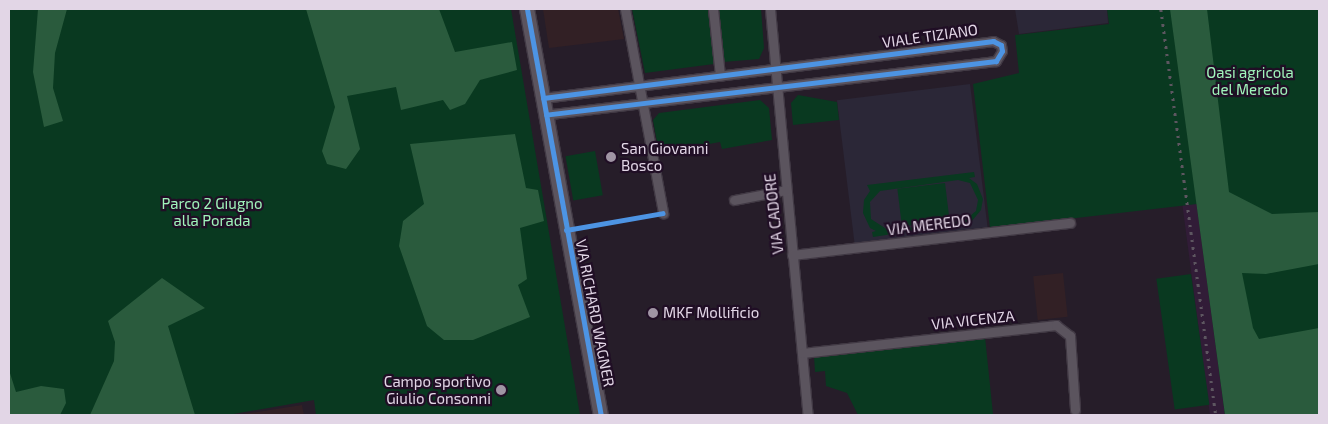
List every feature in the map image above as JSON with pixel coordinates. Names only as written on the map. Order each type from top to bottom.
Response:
[{"type":"street","name":"VIA RICHARD WAGNER","points":[[527,9],[601,415]]},
{"type":"street","points":[[625,9],[663,212]]},
{"type":"street","points":[[713,9],[720,76]]},
{"type":"street","name":"VIA CADORE","points":[[770,9],[808,415]]},
{"type":"street","name":"VIALE TIZIANO","points":[[544,98],[775,70],[992,40],[1001,45],[1002,51],[996,61],[546,115]]},
{"type":"street","points":[[734,200],[786,190]]},
{"type":"street","name":"VIA MEREDO","points":[[792,255],[1070,223]]},
{"type":"street","name":"VIA VICENZA","points":[[802,353],[1056,325],[1070,336],[1075,410]]},
{"type":"shaded area","points":[[543,9],[618,9],[624,39],[549,48]]},
{"type":"shaded area","points":[[1015,9],[1107,9],[1108,23],[1019,34]]},
{"type":"shaded area","points":[[1170,9],[1225,415],[1210,415],[1182,202]]},
{"type":"shaded area","points":[[970,84],[988,227],[855,243],[837,100]]},
{"type":"shaded area","points":[[1063,273],[1068,317],[1038,320],[1033,276]]},
{"type":"shaded area","points":[[302,405],[304,415],[237,415]]},
{"type":"green space","name":"Parco 2 Giugno alla Porada","points":[[9,9],[511,9],[580,415],[316,415],[314,400],[228,415],[9,415]]},
{"type":"green space","points":[[38,9],[67,9],[55,53],[53,88],[63,121],[44,127],[33,72]]},
{"type":"green space","points":[[306,9],[439,9],[455,52],[512,42],[517,70],[480,80],[465,104],[450,110],[443,100],[401,110],[396,87],[347,96],[360,149],[346,169],[327,164],[322,151],[335,107]]},
{"type":"green space","points":[[632,9],[708,9],[714,64],[645,73]]},
{"type":"green space","points":[[719,9],[761,9],[764,48],[759,59],[723,62]]},
{"type":"green space","name":"Oasi agricola del Meredo","points":[[1107,9],[1319,9],[1319,415],[1225,415],[1197,204],[990,228],[973,84],[1019,73],[1015,35],[1109,24]]},
{"type":"green space","points":[[1170,9],[1207,9],[1229,192],[1272,214],[1319,212],[1319,264],[1266,274],[1242,273],[1253,328],[1259,339],[1319,328],[1319,415],[1225,415]]},
{"type":"green space","points":[[798,95],[837,102],[839,120],[793,125],[791,103]]},
{"type":"green space","points":[[760,100],[769,108],[772,140],[722,149],[720,142],[659,153],[653,120],[659,113]]},
{"type":"green space","points":[[515,134],[526,188],[538,190],[544,221],[520,228],[527,279],[518,285],[530,317],[473,340],[444,340],[427,326],[399,246],[403,221],[424,204],[410,144]]},
{"type":"green space","points":[[595,151],[603,195],[573,201],[565,156]]},
{"type":"green space","points":[[974,172],[975,177],[969,178],[977,184],[983,199],[981,210],[971,222],[873,237],[872,232],[876,231],[870,228],[863,213],[864,200],[870,191],[867,185]],"holes":[[[958,180],[970,183],[978,200],[976,211],[964,221],[888,230],[871,219],[870,202],[880,191]]]},
{"type":"green space","points":[[945,183],[950,221],[902,227],[897,189]]},
{"type":"green space","points":[[1191,274],[1209,405],[1175,410],[1156,279]]},
{"type":"green space","points":[[162,278],[205,308],[168,326],[195,415],[90,415],[114,361],[115,342],[108,321]]},
{"type":"green space","points":[[985,337],[993,414],[858,415],[847,393],[826,386],[825,371],[815,372],[814,356]]},
{"type":"green space","points":[[9,370],[16,392],[41,386],[64,389],[66,403],[60,415],[9,415]]},
{"type":"railway","points":[[1161,9],[1216,415]]},
{"type":"cycle path","points":[[527,9],[601,415]]},
{"type":"cycle path","points":[[543,98],[993,41],[1001,45],[1002,51],[996,61],[546,115]]},
{"type":"cycle path","points":[[566,230],[663,213]]},
{"type":"place","name":"San Giovanni Bosco","points":[[611,157]]},
{"type":"place","name":"MKF Mollificio","points":[[653,313]]},
{"type":"place","name":"Campo sportivo Giulio Consonni","points":[[501,390]]}]
